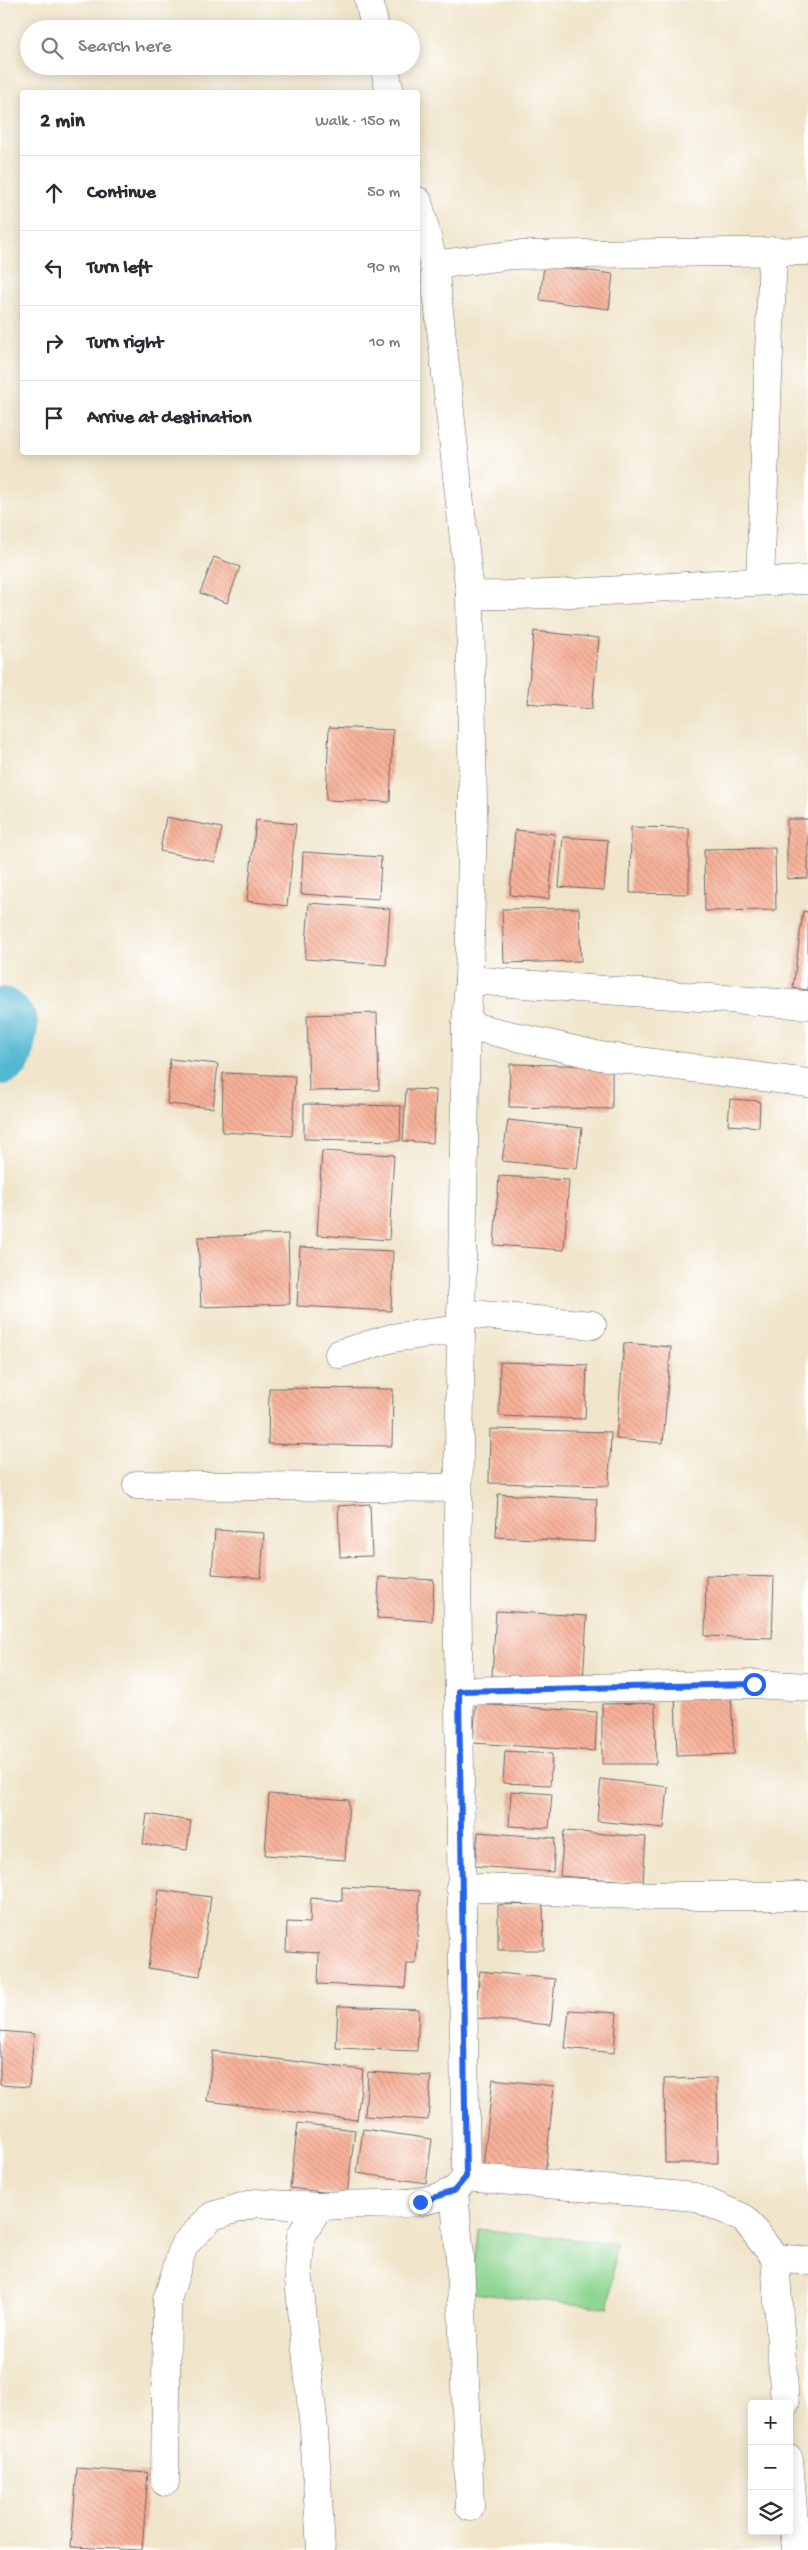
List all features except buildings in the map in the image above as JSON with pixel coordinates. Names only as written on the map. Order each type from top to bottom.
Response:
[{"type":"street","points":[[369,0],[374,20]]},
{"type":"street","points":[[386,75],[390,90]]},
{"type":"street","points":[[420,209],[434,264],[470,595],[473,809],[469,980],[466,1025],[458,1488],[460,2258],[470,2507]]},
{"type":"street","points":[[760,581],[773,250]]},
{"type":"street","points":[[434,264],[511,255],[808,251]]},
{"type":"street","points":[[470,595],[517,596],[760,581],[808,580]]},
{"type":"street","points":[[469,980],[808,1005]]},
{"type":"street","points":[[466,1025],[600,1056],[808,1083]]},
{"type":"street","points":[[339,1354],[392,1338],[461,1321],[592,1325]]},
{"type":"street","points":[[137,1485],[458,1488]]},
{"type":"street","points":[[459,1691],[754,1684],[808,1687]]},
{"type":"street","points":[[460,1887],[655,1896],[808,1896]]},
{"type":"street","points":[[165,2482],[166,2300],[184,2245],[212,2216],[256,2203],[319,2207],[344,2203],[420,2202],[460,2184],[695,2197],[744,2218],[775,2258],[785,2400]]},
{"type":"street","points":[[319,2207],[301,2235],[298,2270],[314,2430],[321,2550]]},
{"type":"street","points":[[775,2258],[808,2261]]},
{"type":"street","points":[[791,2490],[796,2550]]},
{"type":"green space","points":[[478,2229],[616,2244],[609,2308],[471,2293]]},
{"type":"waterway","points":[[0,1020],[5,1026],[0,1052]]},
{"type":"route","points":[[420,2202],[454,2191],[466,2177],[460,1887],[459,1691],[754,1684]]}]
